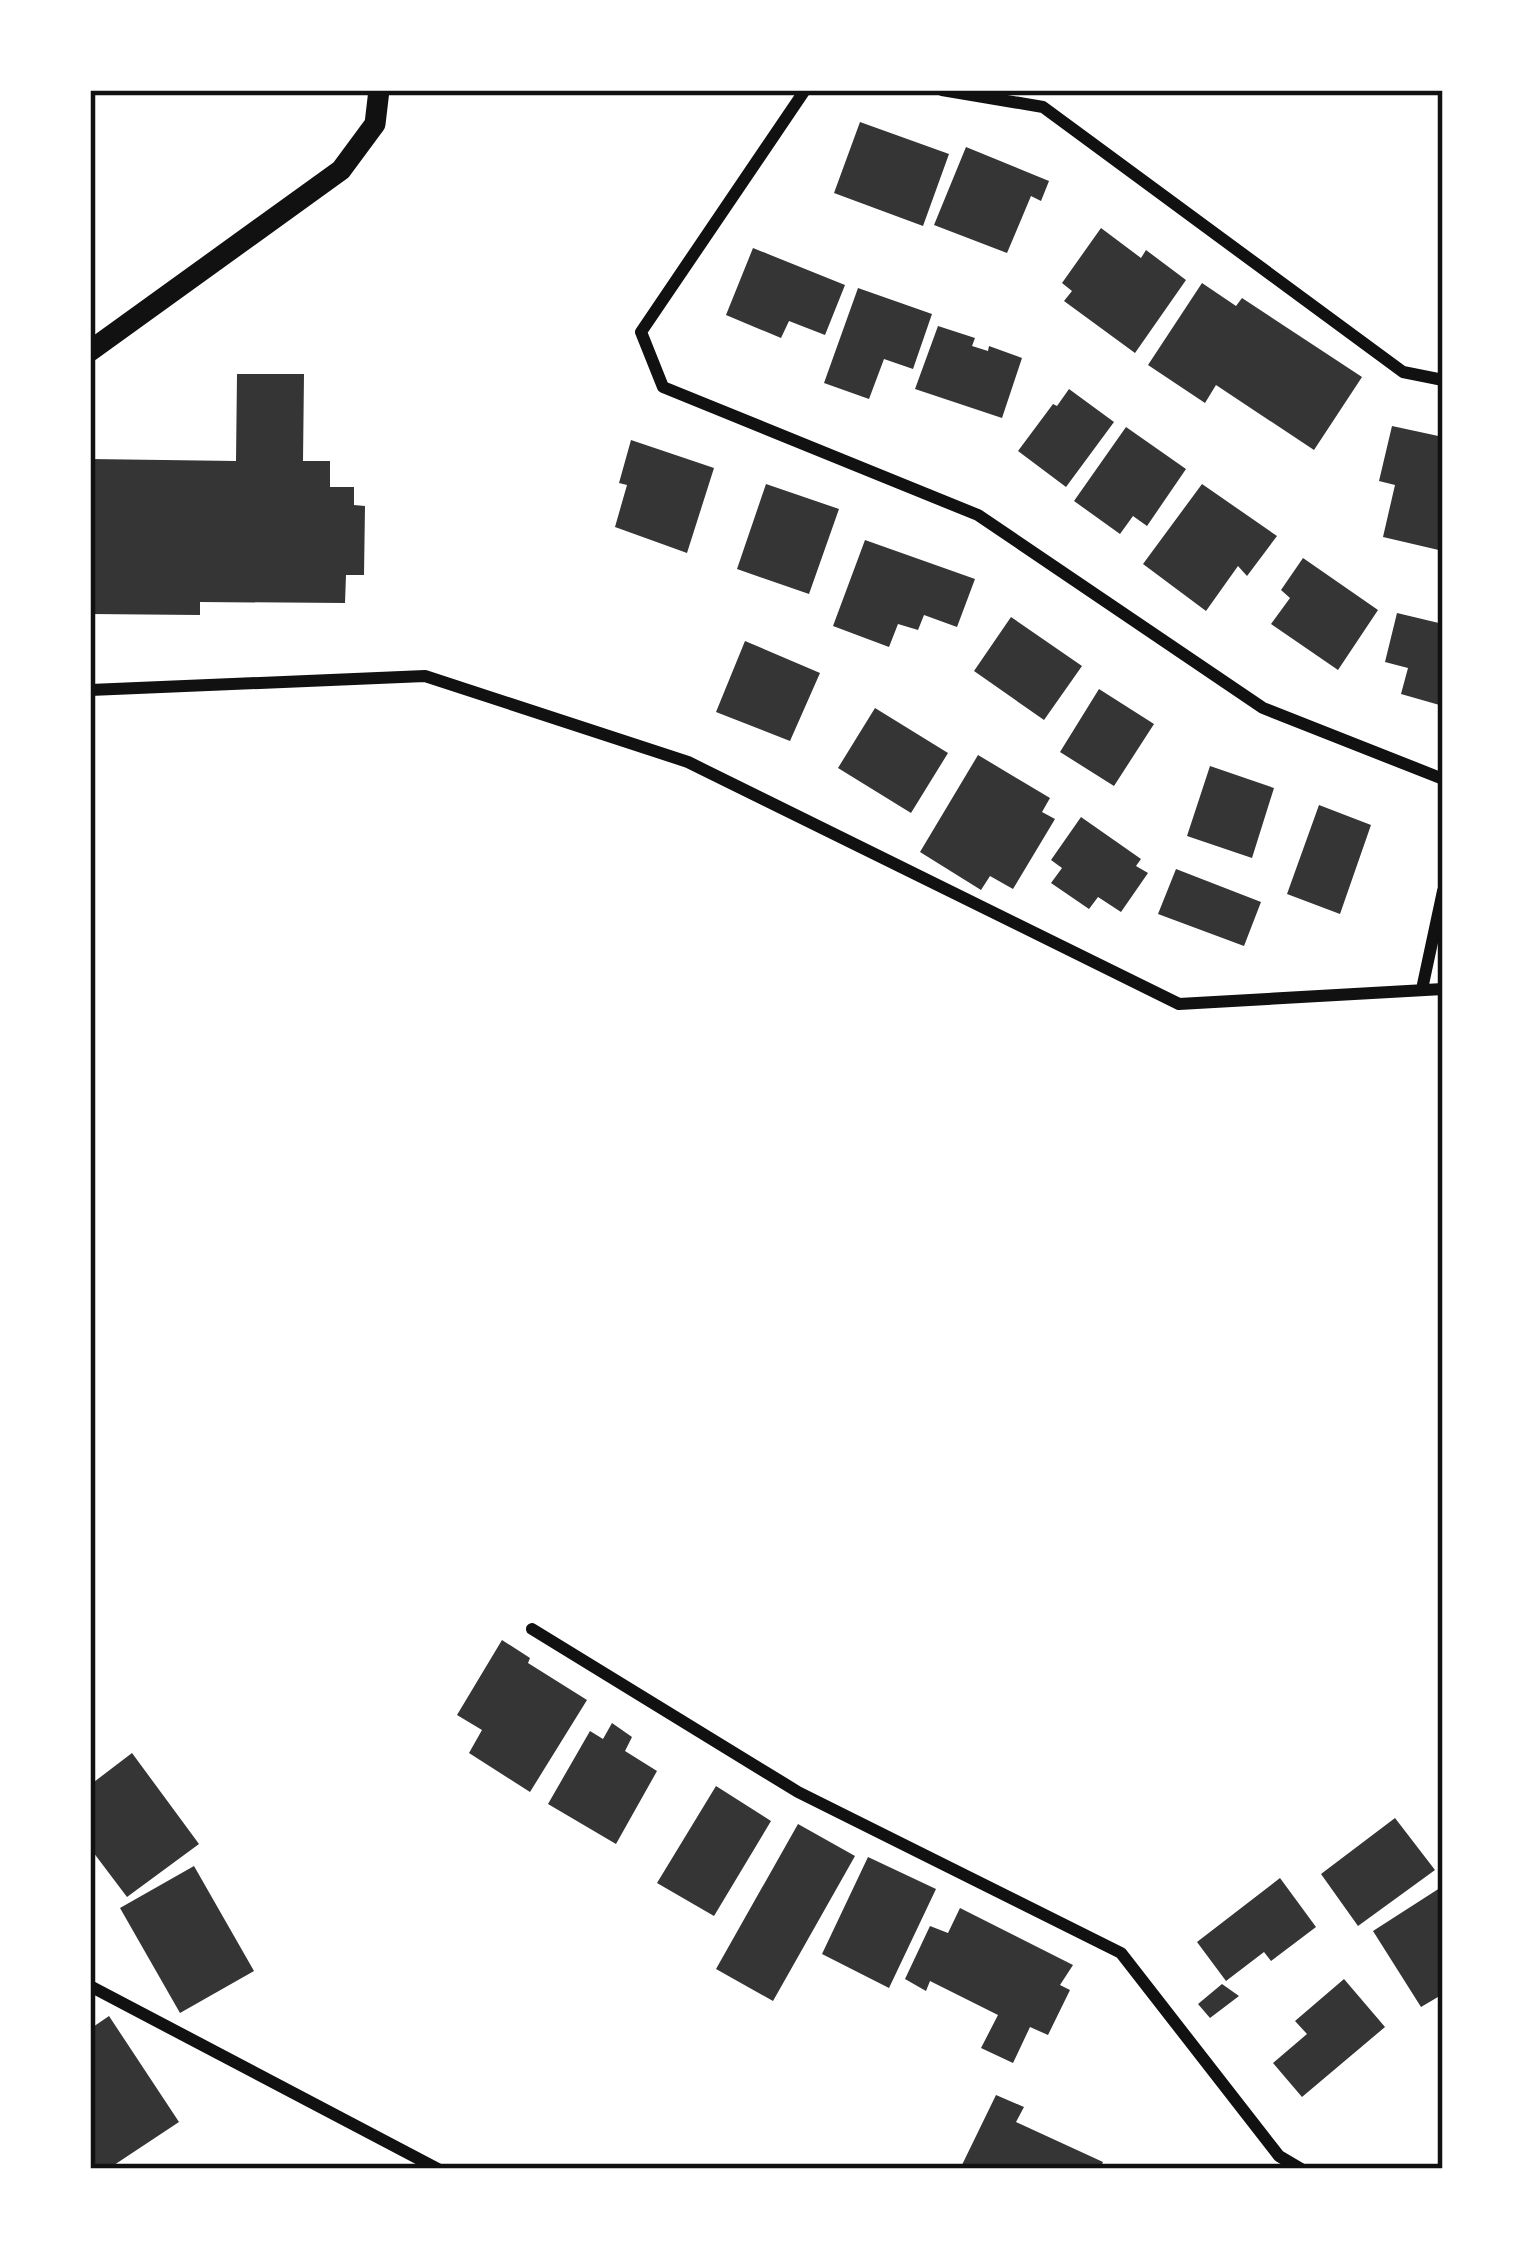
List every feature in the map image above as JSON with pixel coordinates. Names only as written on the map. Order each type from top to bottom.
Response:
[{"type":"street","points":[[90,351],[341,170],[375,124],[379,90]]},
{"type":"street","points":[[805,90],[640,332],[663,387],[978,515],[1263,708],[1443,778]]},
{"type":"street","points":[[942,90],[1043,107],[1403,372],[1443,380]]},
{"type":"street","points":[[90,690],[425,676],[688,762],[1179,1004],[1443,989]]},
{"type":"street","points":[[1422,989],[1443,891]]},
{"type":"street","points":[[532,1629],[798,1792],[1121,1953],[1279,2156],[1300,2169]]},
{"type":"street","points":[[90,1986],[438,2169]]},
{"type":"building","points":[[860,122],[949,154],[923,226],[834,193]]},
{"type":"building","points":[[966,147],[1049,181],[1041,201],[1031,196],[1007,253],[934,225]]},
{"type":"building","points":[[1101,228],[1141,258],[1146,250],[1186,280],[1135,353],[1064,301],[1072,291],[1062,283]]},
{"type":"building","points":[[753,248],[845,285],[825,335],[789,321],[781,338],[726,315]]},
{"type":"building","points":[[1202,283],[1236,306],[1242,298],[1362,377],[1314,450],[1216,385],[1205,403],[1148,365]]},
{"type":"building","points":[[858,288],[932,314],[913,369],[884,359],[869,399],[824,383]]},
{"type":"building","points":[[938,326],[975,338],[972,346],[988,351],[989,346],[1022,358],[1002,418],[915,389]]},
{"type":"building","points":[[237,374],[304,374],[303,461],[330,461],[330,487],[354,487],[354,505],[365,506],[364,575],[346,575],[345,603],[200,602],[200,615],[90,614],[90,459],[236,461]]},
{"type":"building","points":[[1069,389],[1114,422],[1066,487],[1018,451]]},
{"type":"building","points":[[1392,426],[1443,437],[1443,551],[1383,537],[1395,485],[1379,481]]},
{"type":"building","points":[[1126,427],[1186,469],[1147,526],[1133,516],[1120,534],[1074,501]]},
{"type":"building","points":[[631,440],[714,468],[687,553],[615,527],[627,485],[619,483]]},
{"type":"building","points":[[766,484],[839,509],[809,594],[737,569]]},
{"type":"building","points":[[1202,484],[1277,536],[1247,576],[1238,566],[1206,611],[1143,564]]},
{"type":"building","points":[[865,540],[975,579],[957,627],[924,615],[918,630],[898,624],[889,647],[833,626]]},
{"type":"building","points":[[1303,558],[1378,610],[1338,670],[1271,624],[1290,598],[1281,590]]},
{"type":"building","points":[[1397,613],[1443,624],[1443,706],[1401,694],[1408,668],[1385,662]]},
{"type":"building","points":[[1011,617],[1082,666],[1044,720],[974,671]]},
{"type":"building","points":[[745,641],[820,673],[790,741],[716,712]]},
{"type":"building","points":[[1099,689],[1154,724],[1114,786],[1060,752]]},
{"type":"building","points":[[875,708],[948,753],[911,813],[838,768]]},
{"type":"building","points":[[978,755],[1050,798],[1042,812],[1055,819],[1013,889],[990,876],[981,890],[920,852]]},
{"type":"building","points":[[1210,766],[1274,788],[1252,858],[1187,836]]},
{"type":"building","points":[[1319,805],[1371,825],[1340,914],[1287,894]]},
{"type":"building","points":[[1081,817],[1141,859],[1136,866],[1148,873],[1121,912],[1098,897],[1089,909],[1051,883],[1062,868],[1051,860]]},
{"type":"building","points":[[1176,869],[1261,902],[1244,946],[1158,914]]},
{"type":"building","points":[[502,1640],[530,1658],[528,1663],[587,1700],[530,1792],[469,1753],[482,1730],[457,1715]]},
{"type":"building","points":[[612,1723],[632,1737],[625,1751],[657,1771],[616,1844],[548,1804],[590,1731],[603,1739]]},
{"type":"building","points":[[132,1753],[199,1844],[127,1897],[90,1848],[90,1785]]},
{"type":"building","points":[[716,1786],[771,1821],[714,1916],[657,1883]]},
{"type":"building","points":[[1395,1818],[1435,1870],[1358,1926],[1321,1874]]},
{"type":"building","points":[[798,1824],[855,1856],[773,2001],[716,1969]]},
{"type":"building","points":[[868,1857],[936,1889],[889,1988],[822,1954]]},
{"type":"building","points":[[194,1866],[254,1971],[180,2013],[120,1908]]},
{"type":"building","points":[[1280,1878],[1316,1927],[1271,1961],[1264,1952],[1226,1981],[1197,1942]]},
{"type":"building","points":[[1443,1886],[1443,1994],[1421,2007],[1373,1931]]},
{"type":"building","points":[[960,1908],[1073,1965],[1060,1985],[1070,1990],[1048,2035],[1030,2027],[1013,2063],[981,2048],[998,2015],[930,1981],[926,1991],[905,1979],[930,1926],[948,1933]]},
{"type":"building","points":[[1344,1979],[1385,2027],[1302,2097],[1273,2063],[1307,2034],[1295,2021]]},
{"type":"building","points":[[1222,1984],[1239,1996],[1210,2018],[1198,2004]]},
{"type":"building","points":[[109,2016],[179,2122],[108,2169],[90,2169],[90,2029]]},
{"type":"building","points":[[996,2095],[1024,2107],[1016,2122],[1103,2162],[1100,2169],[960,2169]]}]
